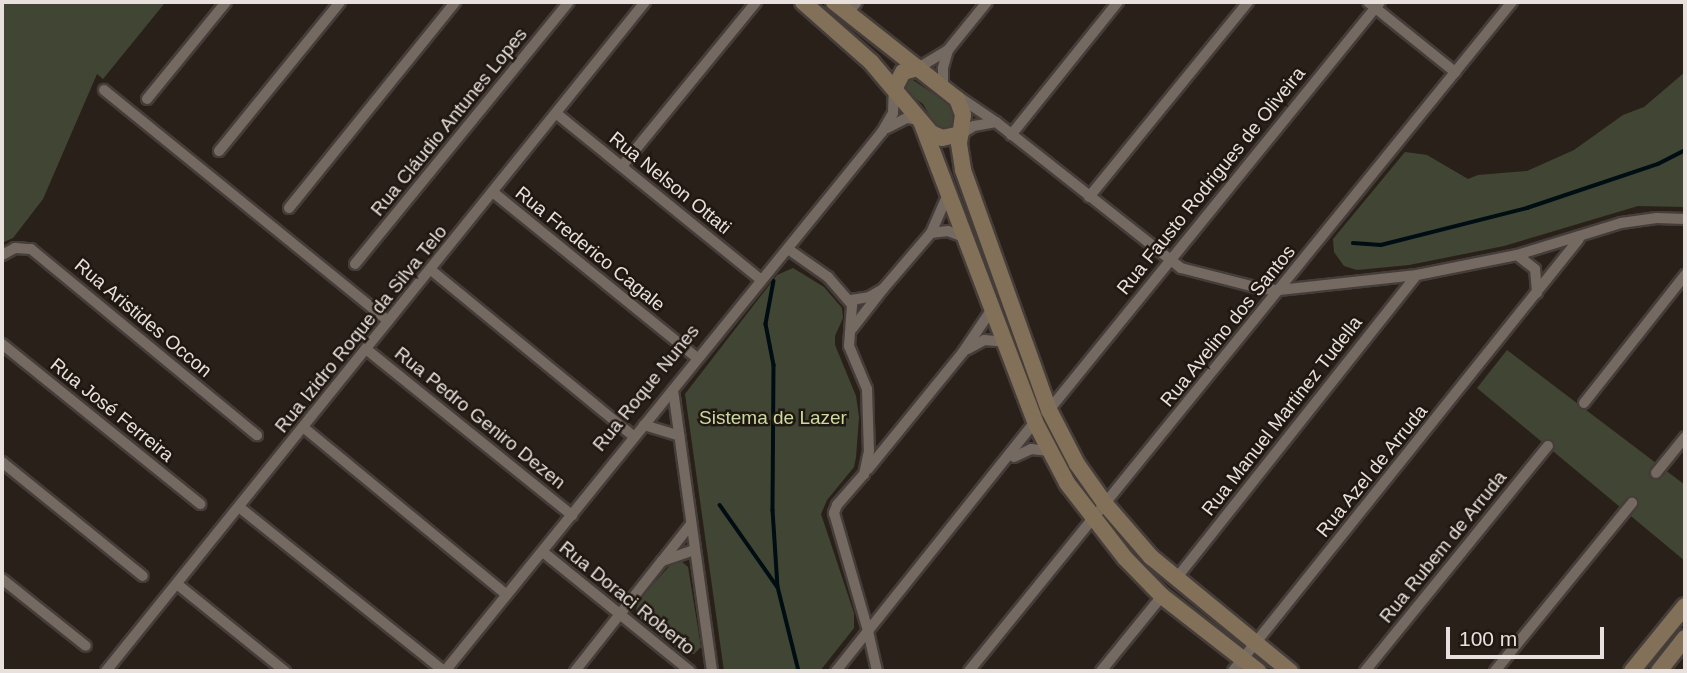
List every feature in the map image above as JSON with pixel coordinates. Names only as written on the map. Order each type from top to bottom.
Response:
[{"type":"main road","points":[[803,2],[838,30],[894,89],[920,122],[937,137],[961,134]]},
{"type":"main road","points":[[834,2],[852,7],[918,68],[948,90],[963,115],[959,151],[963,170],[1049,410],[1077,464],[1106,505],[1151,557],[1175,580],[1290,671]]},
{"type":"main road","points":[[894,89],[903,72],[918,68]]},
{"type":"main road","points":[[920,122],[1035,422],[1067,483],[1125,558],[1163,596],[1238,665],[1258,671]]},
{"type":"main road","points":[[992,309],[1011,303]]},
{"type":"main road","points":[[1632,671],[1685,606]]},
{"type":"main road","points":[[1658,671],[1685,638]]},
{"type":"street","points":[[147,99],[226,2]]},
{"type":"street","points":[[219,151],[340,2]]},
{"type":"street","points":[[289,208],[455,2]]},
{"type":"street","name":"Rua Cláudio Antunes Lopes","points":[[355,264],[569,2]]},
{"type":"street","points":[[622,166],[756,2]]},
{"type":"street","points":[[918,68],[948,50],[988,2]]},
{"type":"street","points":[[1011,135],[1118,2]]},
{"type":"street","points":[[1089,197],[1248,2]]},
{"type":"street","name":"Rua Avelino dos Santos","points":[[969,671],[1513,2]]},
{"type":"street","name":"Rua Izidro Roque da Silva Telo","points":[[110,670],[644,4]]},
{"type":"street","points":[[1374,4],[1455,72]]},
{"type":"street","name":"Rua Fausto Rodrigues de Oliveira","points":[[1049,410],[1374,4]]},
{"type":"street","points":[[948,50],[943,68],[948,90],[996,122],[1169,260],[1195,273],[1279,290],[1417,275],[1517,256],[1641,219],[1685,219]]},
{"type":"street","name":"Rua Roque Nunes","points":[[445,671],[696,358],[882,132],[892,113],[894,89]]},
{"type":"street","points":[[104,90],[388,321]]},
{"type":"street","name":"Rua Nelson Ottati","points":[[557,114],[761,280]]},
{"type":"street","points":[[882,132],[902,120],[920,122]]},
{"type":"street","points":[[961,134],[974,125],[996,122]]},
{"type":"street","name":"Rua Frederico Cagale","points":[[494,193],[696,358]]},
{"type":"street","points":[[850,331],[931,233],[948,194]]},
{"type":"street","points":[[931,233],[948,231],[964,237]]},
{"type":"street","name":"Rua Azel de Arruda","points":[[1238,665],[1580,237]]},
{"type":"street","name":"Rua Aristides Occon","points":[[2,255],[15,248],[31,249],[257,435]]},
{"type":"street","points":[[788,249],[828,277],[851,300],[853,314],[849,346],[868,400],[870,443],[864,474]]},
{"type":"street","points":[[1517,256],[1535,270],[1537,293]]},
{"type":"street","points":[[431,270],[634,437]]},
{"type":"street","name":"Rua Manuel Martinez Tudella","points":[[1175,580],[1417,275]]},
{"type":"street","points":[[1584,403],[1685,275]]},
{"type":"street","points":[[851,300],[869,298],[883,289]]},
{"type":"street","points":[[877,671],[869,631],[834,513],[837,505],[963,352],[992,309]]},
{"type":"street","points":[[963,352],[984,340],[1005,342]]},
{"type":"street","name":"Rua José Ferreira","points":[[2,344],[200,504]]},
{"type":"street","name":"Rua Pedro Geniro Dezen","points":[[366,349],[572,515]]},
{"type":"street","points":[[1042,391],[1057,389],[1070,382]]},
{"type":"street","points":[[673,390],[712,666],[702,671]]},
{"type":"street","points":[[836,671],[1005,463],[1035,422]]},
{"type":"street","points":[[644,425],[679,436]]},
{"type":"street","points":[[303,427],[507,596]]},
{"type":"street","points":[[1656,473],[1685,437]]},
{"type":"street","name":"Rua Rubem de Arruda","points":[[1365,671],[1548,446]]},
{"type":"street","points":[[1005,463],[1022,451],[1050,450]]},
{"type":"street","points":[[2,462],[143,576]]},
{"type":"street","points":[[1495,671],[1632,503]]},
{"type":"street","points":[[239,507],[445,671]]},
{"type":"street","points":[[575,671],[691,524]]},
{"type":"street","points":[[662,561],[694,550]]},
{"type":"street","name":"Rua Doraci Roberto","points":[[543,552],[690,671]]},
{"type":"street","points":[[2,579],[86,646]]},
{"type":"street","points":[[177,584],[285,671]]},
{"type":"street","points":[[1101,671],[1163,596]]},
{"type":"green space","points":[[2,2],[164,4],[103,79],[97,74],[43,199],[13,238],[2,243]]},
{"type":"green space","points":[[1685,72],[1685,207],[1638,206],[1504,246],[1409,265],[1357,270],[1344,266],[1334,252],[1333,239],[1405,152],[1427,155],[1468,179],[1478,175],[1527,171],[1574,150],[1623,115],[1644,107]]},
{"type":"green space","points":[[908,80],[913,80],[947,103],[957,118],[954,127],[948,132],[937,128],[923,104],[905,91]]},
{"type":"green space","name":"Sistema de Lazer","points":[[793,268],[824,287],[842,308],[843,318],[835,336],[835,345],[856,396],[859,417],[856,457],[854,467],[827,500],[821,514],[854,613],[854,628],[820,671],[724,671],[685,394],[777,275]]},
{"type":"green space","points":[[1507,350],[1685,485],[1685,561],[1477,388]]},
{"type":"green space","points":[[674,561],[681,561],[688,567],[701,647],[694,654],[683,654],[642,621],[636,611],[638,601]]},
{"type":"waterway","points":[[1353,243],[1381,245],[1527,208],[1658,164],[1685,150]]},
{"type":"waterway","points":[[774,281],[766,324],[774,365],[773,510],[778,587],[799,671]]},
{"type":"waterway","points":[[720,505],[777,586]]}]
